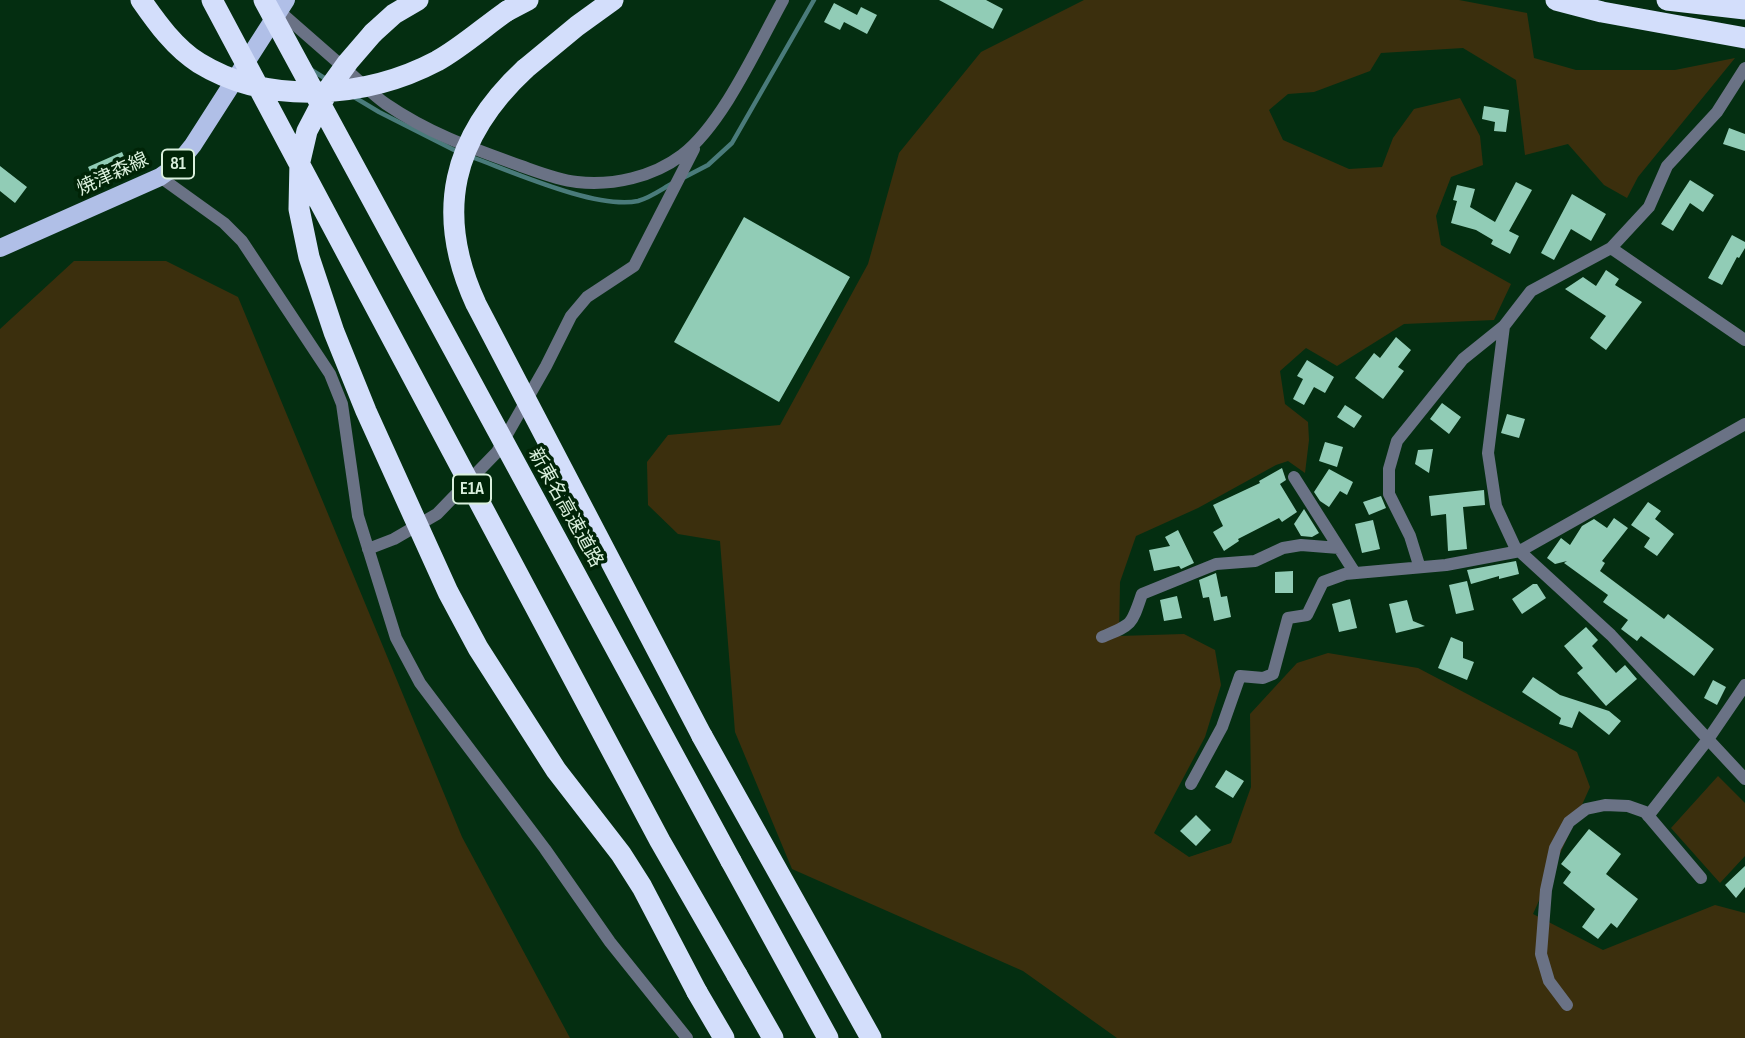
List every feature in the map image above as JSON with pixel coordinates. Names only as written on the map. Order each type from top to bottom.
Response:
[{"type":"highway","points":[[141,0],[175,42],[200,63],[253,84],[308,91],[347,90],[405,75],[439,60],[507,11],[528,0]]},
{"type":"highway","name":"E1A","points":[[212,0],[660,841],[773,1038]]},
{"type":"highway","points":[[418,0],[394,14],[348,62],[330,88],[307,131],[300,161],[299,209],[309,257],[334,332],[366,411],[448,592],[478,648],[556,770],[621,854],[642,887],[724,1038]]},
{"type":"highway","points":[[613,0],[525,69],[483,117],[470,139],[459,167],[454,200],[454,219],[462,268],[476,304],[702,736],[871,1038]]},
{"type":"highway","points":[[1556,0],[1602,12],[1745,38]]},
{"type":"highway","points":[[1667,0],[1745,9]]},
{"type":"highway","name":"新東名高速道路","points":[[276,3],[731,861],[828,1038]]},
{"type":"main road","name":"焼津森線","points":[[0,248],[160,177],[177,165],[193,145],[276,3]]},
{"type":"street","points":[[276,3],[383,102],[414,122],[454,143],[576,182],[626,180],[648,173],[674,160],[698,140],[717,117],[783,0]]},
{"type":"street","points":[[1419,565],[1410,536],[1389,494],[1389,469],[1397,442],[1463,359],[1504,326],[1531,291],[1611,247],[1649,207],[1667,166],[1717,112],[1745,68]]},
{"type":"street","points":[[368,549],[394,539],[437,514],[497,452],[571,316],[587,297],[634,266],[698,140]]},
{"type":"street","points":[[160,177],[224,223],[242,241],[330,374],[342,404],[358,516],[396,638],[420,683],[545,849],[610,942],[687,1038]]},
{"type":"street","points":[[1611,247],[1745,340]]},
{"type":"street","points":[[1504,326],[1488,453],[1496,506],[1516,547],[1611,635],[1745,779]]},
{"type":"street","points":[[1191,784],[1222,727],[1240,676],[1264,678],[1273,674],[1288,618],[1307,615],[1323,582],[1354,573],[1419,565],[1446,565],[1520,551],[1745,424]]},
{"type":"street","points":[[1294,477],[1354,573]]},
{"type":"street","points":[[1101,637],[1129,626],[1142,594],[1216,564],[1255,561],[1283,548],[1301,545],[1339,548]]},
{"type":"street","points":[[1648,816],[1709,738],[1745,685]]},
{"type":"street","points":[[1567,1005],[1549,981],[1541,954],[1546,890],[1555,848],[1569,822],[1586,809],[1605,805],[1628,806],[1645,812],[1701,878]]},
{"type":"shaded area","points":[[1084,0],[1459,0],[1527,13],[1534,58],[1576,70],[1675,70],[1735,58],[1638,177],[1627,198],[1604,185],[1568,144],[1525,155],[1516,80],[1463,48],[1381,53],[1370,71],[1314,92],[1288,94],[1269,110],[1283,140],[1349,169],[1382,167],[1393,138],[1414,109],[1460,98],[1480,136],[1483,165],[1451,177],[1436,216],[1441,245],[1511,284],[1494,320],[1404,324],[1337,366],[1306,348],[1280,371],[1285,404],[1308,422],[1305,473],[1288,461],[1276,465],[1198,508],[1136,536],[1120,582],[1119,636],[1184,634],[1215,650],[1221,685],[1205,737],[1154,833],[1189,857],[1231,843],[1251,787],[1250,714],[1297,663],[1328,653],[1418,668],[1577,752],[1590,787],[1533,914],[1603,950],[1715,905],[1745,913],[1745,1038],[1117,1038],[1023,971],[792,869],[735,732],[720,541],[678,534],[648,505],[647,462],[668,435],[780,425],[868,264],[899,153],[981,52]]},
{"type":"shaded area","points":[[74,261],[166,261],[238,297],[462,837],[570,1038],[0,1038],[0,329]]},
{"type":"shaded area","points":[[1718,776],[1745,803],[1745,856],[1720,883],[1671,828]]},
{"type":"building","points":[[939,0],[986,0],[1003,9],[993,29]]},
{"type":"building","points":[[834,3],[857,15],[861,7],[877,15],[867,34],[844,22],[840,30],[824,22]]},
{"type":"building","points":[[1484,106],[1509,110],[1506,132],[1494,131],[1495,122],[1482,119]]},
{"type":"building","points":[[1729,128],[1745,134],[1745,151],[1723,144]]},
{"type":"building","points":[[122,152],[130,170],[96,185],[88,167]]},
{"type":"building","points":[[0,166],[27,187],[15,203],[0,191]]},
{"type":"building","points":[[1690,180],[1714,195],[1703,212],[1690,203],[1673,231],[1661,224]]},
{"type":"building","points":[[1516,182],[1532,190],[1509,231],[1519,236],[1510,254],[1491,244],[1493,240],[1476,230],[1451,223],[1457,201],[1453,200],[1457,185],[1475,189],[1470,207],[1495,222]]},
{"type":"building","points":[[1572,194],[1606,214],[1591,241],[1571,229],[1554,260],[1541,253]]},
{"type":"building","points":[[744,217],[850,277],[779,402],[674,342]]},
{"type":"building","points":[[1732,235],[1745,242],[1745,248],[1722,285],[1708,278]]},
{"type":"building","points":[[1606,270],[1619,279],[1615,285],[1642,302],[1606,350],[1590,338],[1606,316],[1565,289],[1583,277],[1596,286]]},
{"type":"building","points":[[1396,337],[1411,350],[1398,367],[1404,371],[1383,399],[1355,378],[1374,353],[1380,358]]},
{"type":"building","points":[[1307,360],[1334,377],[1325,393],[1314,387],[1304,405],[1293,399],[1303,379],[1297,376]]},
{"type":"building","points":[[1442,403],[1461,417],[1449,434],[1430,419]]},
{"type":"building","points":[[1345,405],[1362,416],[1354,428],[1337,417]]},
{"type":"building","points":[[1507,414],[1525,419],[1519,438],[1501,433]]},
{"type":"building","points":[[1325,442],[1343,447],[1337,467],[1319,461]]},
{"type":"building","points":[[1433,449],[1429,473],[1415,464],[1418,450]]},
{"type":"building","points":[[1282,468],[1286,480],[1280,484],[1297,512],[1282,522],[1279,518],[1238,539],[1239,541],[1224,551],[1213,532],[1223,526],[1213,505],[1260,483],[1259,481]]},
{"type":"building","points":[[1329,469],[1353,482],[1347,495],[1340,491],[1329,507],[1320,501],[1314,492]]},
{"type":"building","points":[[1484,490],[1485,505],[1463,507],[1467,549],[1448,551],[1446,514],[1431,516],[1429,496]]},
{"type":"building","points":[[1381,496],[1386,508],[1369,515],[1363,502]]},
{"type":"building","points":[[1648,502],[1661,511],[1655,519],[1674,534],[1657,556],[1644,547],[1650,538],[1631,525]]},
{"type":"building","points":[[1304,509],[1319,533],[1312,537],[1301,536],[1294,524]]},
{"type":"building","points":[[1614,518],[1628,528],[1602,561],[1605,563],[1600,571],[1664,619],[1668,614],[1714,649],[1694,676],[1641,636],[1637,641],[1621,629],[1628,620],[1603,602],[1608,595],[1564,563],[1567,561],[1555,564],[1547,558],[1561,538],[1570,545],[1582,526],[1594,519],[1607,528]]},
{"type":"building","points":[[1373,520],[1380,549],[1362,553],[1355,524]]},
{"type":"building","points":[[1178,530],[1194,563],[1181,569],[1179,566],[1154,571],[1149,550],[1170,546],[1165,537]]},
{"type":"building","points":[[1516,561],[1519,574],[1499,579],[1499,576],[1471,584],[1467,570]]},
{"type":"building","points":[[1293,571],[1293,593],[1275,593],[1275,572]]},
{"type":"building","points":[[1216,573],[1221,597],[1227,596],[1231,617],[1214,621],[1209,597],[1203,598],[1199,580]]},
{"type":"building","points":[[1467,581],[1474,610],[1456,614],[1449,585]]},
{"type":"building","points":[[1537,584],[1546,598],[1522,614],[1512,599]]},
{"type":"building","points":[[1177,596],[1182,618],[1164,621],[1160,600]]},
{"type":"building","points":[[1350,599],[1357,628],[1339,632],[1332,604]]},
{"type":"building","points":[[1407,600],[1413,621],[1425,626],[1396,633],[1389,604]]},
{"type":"building","points":[[1586,627],[1598,640],[1592,646],[1616,673],[1625,665],[1637,679],[1606,706],[1577,673],[1583,668],[1564,646]]},
{"type":"building","points":[[1451,637],[1463,642],[1463,658],[1474,662],[1467,680],[1438,668]]},
{"type":"building","points":[[1533,677],[1560,695],[1609,711],[1621,721],[1609,735],[1579,711],[1572,728],[1559,724],[1561,718],[1522,692]]},
{"type":"building","points":[[1713,680],[1726,687],[1717,705],[1704,698]]},
{"type":"building","points":[[1226,770],[1244,781],[1233,798],[1215,787]]},
{"type":"building","points":[[1196,815],[1211,830],[1196,846],[1180,831]]},
{"type":"building","points":[[1589,829],[1621,854],[1606,874],[1638,899],[1617,928],[1611,923],[1598,939],[1582,927],[1595,909],[1563,883],[1571,872],[1561,864]]},
{"type":"building","points":[[1745,866],[1745,887],[1736,898],[1725,885]]},
{"type":"waterway","points":[[683,178],[708,165],[732,143],[814,0]]},
{"type":"waterway","points":[[310,69],[326,79]]},
{"type":"waterway","points":[[354,97],[458,152]]},
{"type":"waterway","points":[[469,156],[554,188],[600,200],[638,201],[673,183]]}]
